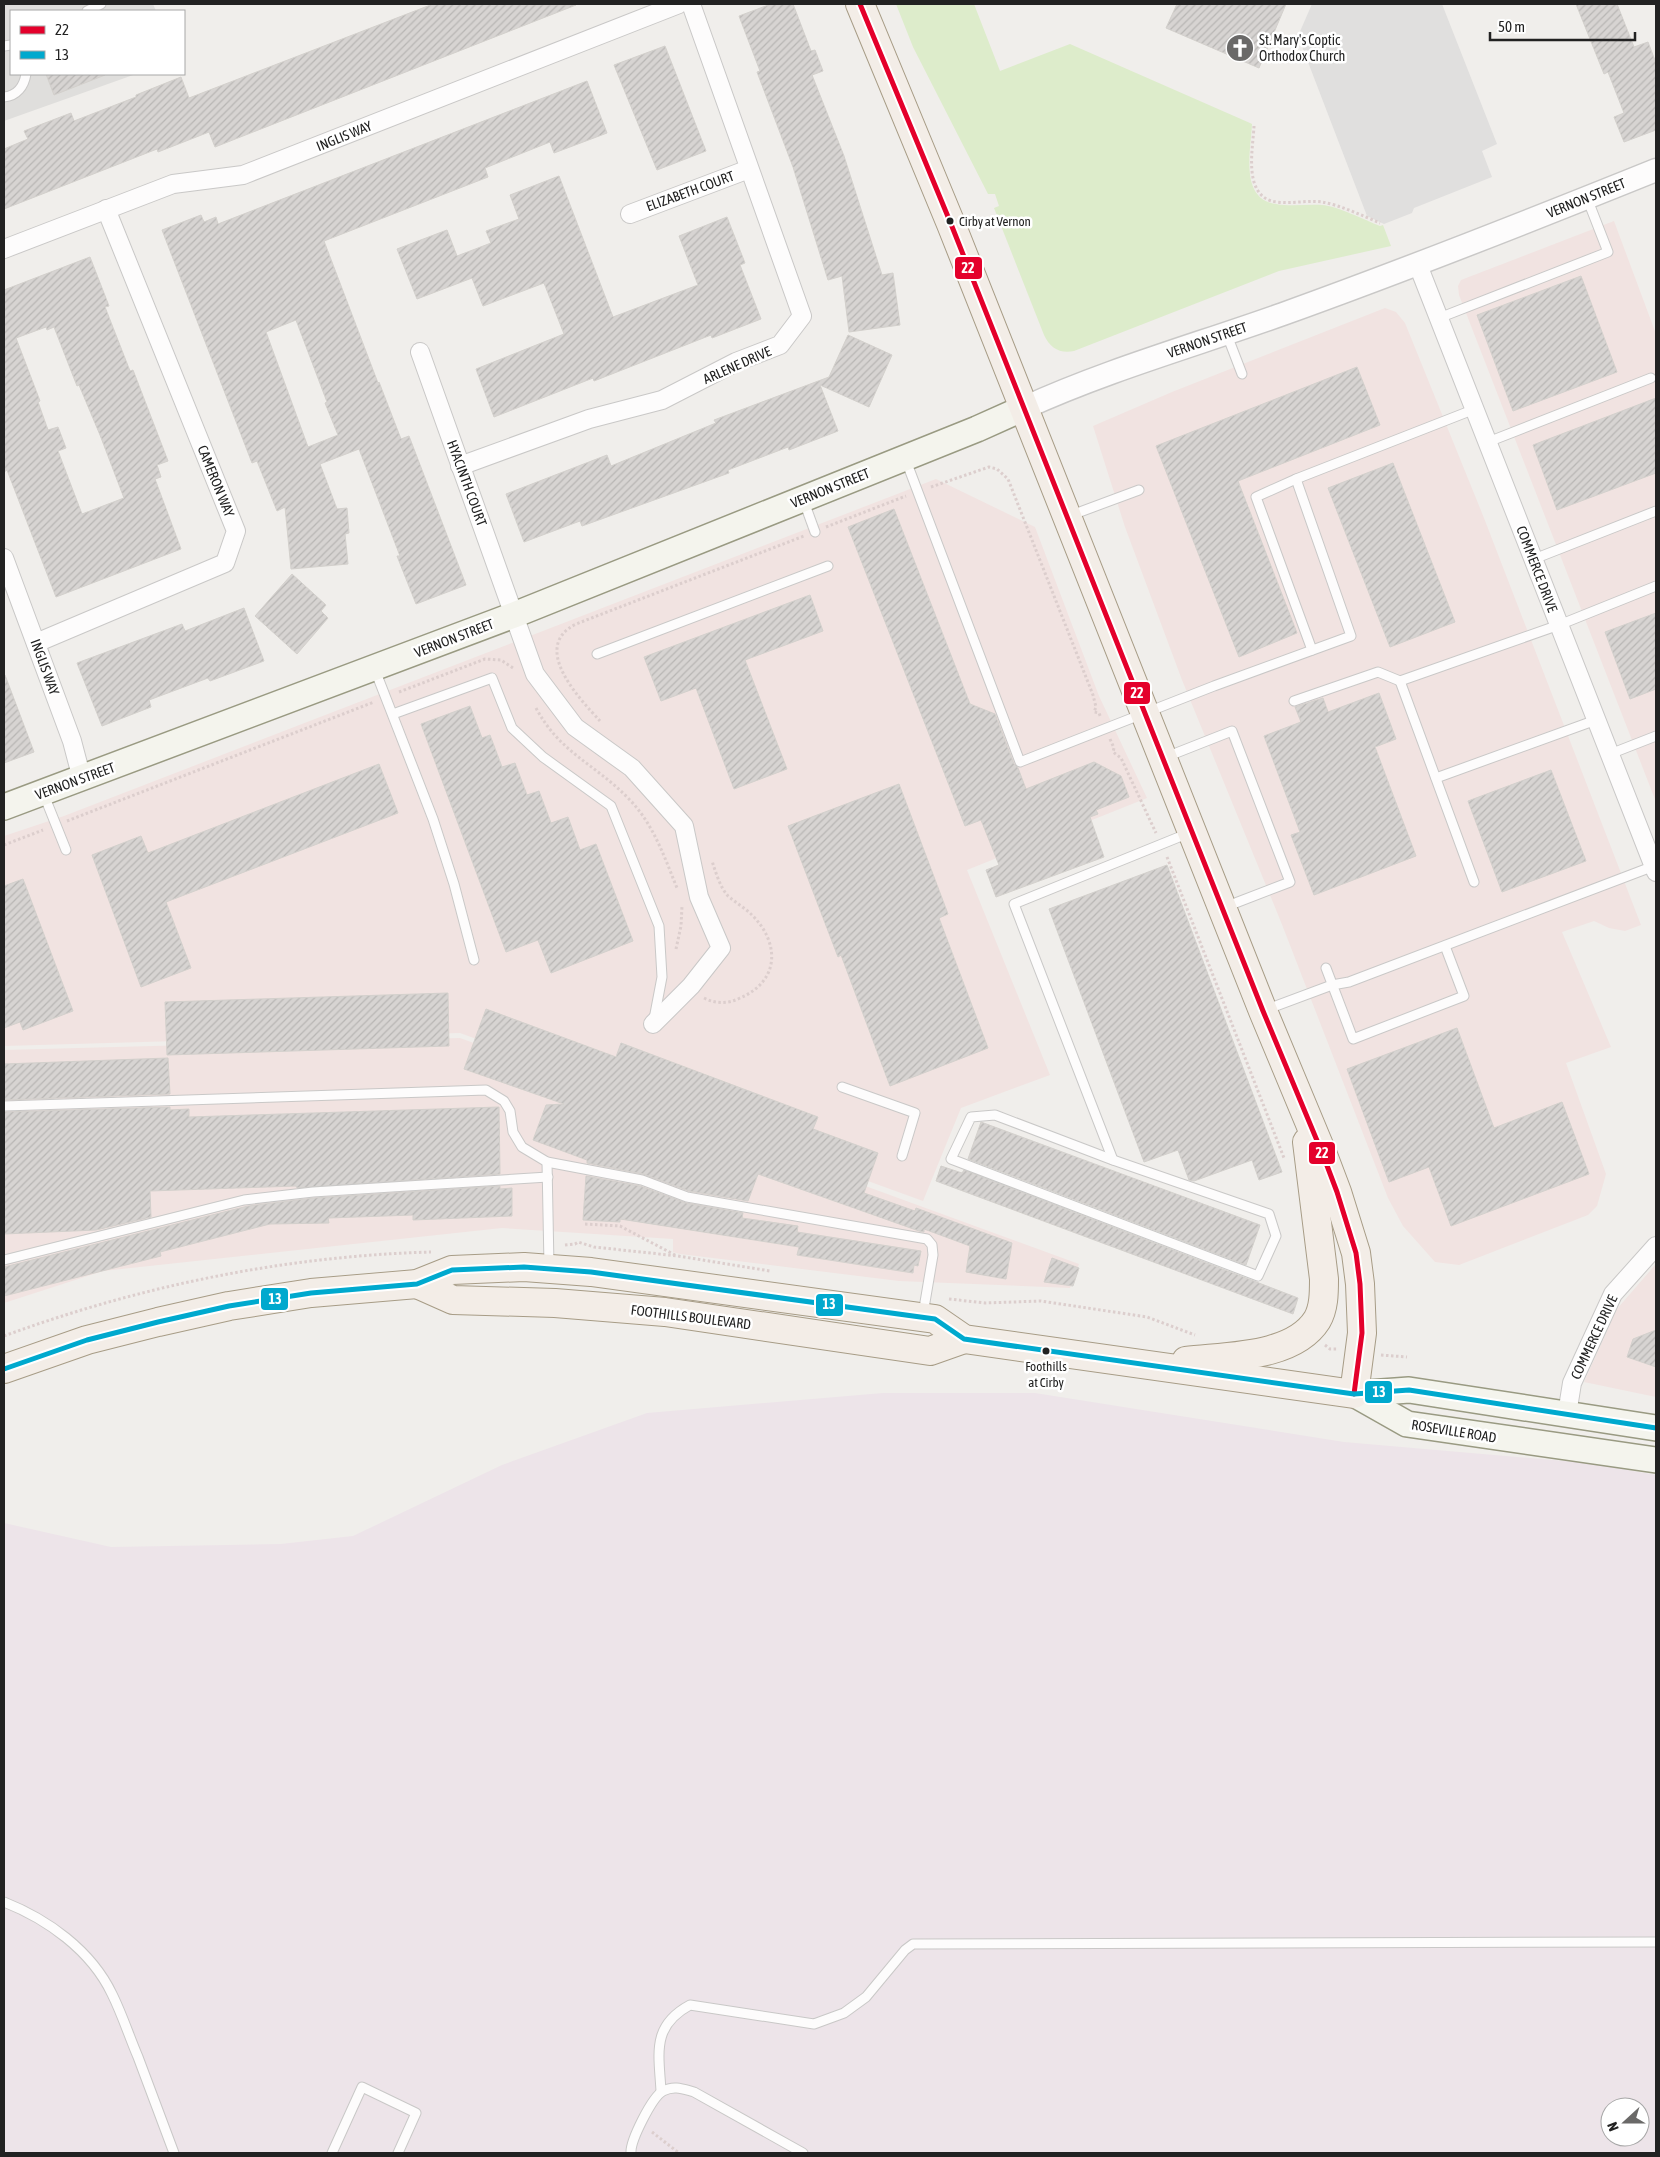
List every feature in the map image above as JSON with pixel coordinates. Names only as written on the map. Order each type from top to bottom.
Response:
[{"type":"main road","points":[[860,4],[951,224],[1263,1011],[1337,1192],[1356,1253],[1360,1284],[1362,1333],[1354,1394],[1409,1390],[1656,1428]]},
{"type":"main road","name":"VERNON STREET","points":[[4,807],[514,615],[905,458],[1024,408]]},
{"type":"main road","points":[[1147,1366],[1268,1351],[1293,1342],[1308,1330],[1317,1319],[1324,1295],[1324,1279],[1303,1106]]},
{"type":"main road","name":"FOOTHILLS BOULEVARD","points":[[4,1369],[87,1340],[228,1306],[311,1293],[417,1284],[452,1270],[524,1267],[550,1268],[749,1292],[935,1318],[964,1339],[1354,1394]]},
{"type":"main road","name":"FOOTHILLS BOULEVARD","points":[[417,1284],[453,1300],[547,1302],[665,1312],[930,1351],[964,1339]]},
{"type":"main road","name":"ROSEVILLE ROAD","points":[[1354,1394],[1407,1424],[1656,1460]]},
{"type":"street","name":"INGLIS WAY","points":[[4,249],[172,184],[243,176],[679,4]]},
{"type":"street","name":"ARLENE DRIVE","points":[[460,466],[589,419],[662,400],[736,362],[780,345],[802,316],[690,4]]},
{"type":"street","name":"ELIZABETH COURT","points":[[630,214],[749,169]]},
{"type":"street","name":"VERNON STREET","points":[[1024,408],[1073,385],[1226,334],[1418,265],[1656,170]]},
{"type":"street","name":"CAMERON WAY","points":[[36,643],[226,563],[236,531],[106,210]]},
{"type":"street","name":"COMMERCE DRIVE","points":[[1418,265],[1655,869]]},
{"type":"street","name":"HYACINTH COURT","points":[[420,352],[536,674],[575,727],[632,768],[684,826],[699,897],[721,948],[691,986],[653,1024]]},
{"type":"street","name":"INGLIS WAY","points":[[4,558],[72,741],[82,779]]},
{"type":"street","name":"COMMERCE DRIVE","points":[[1567,1414],[1572,1383],[1614,1294],[1656,1246]]},
{"type":"lane","points":[[89,10],[101,4]]},
{"type":"lane","points":[[4,97],[12,97],[21,88],[26,75]]},
{"type":"lane","points":[[1439,318],[1608,252],[1587,198]]},
{"type":"lane","points":[[1226,334],[1242,374]]},
{"type":"lane","points":[[1488,442],[1651,378]]},
{"type":"lane","points":[[1312,650],[1256,497],[1296,479],[1475,409]]},
{"type":"lane","points":[[905,458],[1020,762],[1214,686],[1351,636],[1296,479]]},
{"type":"lane","points":[[1067,517],[1139,490]]},
{"type":"lane","points":[[802,499],[815,532]]},
{"type":"lane","points":[[1534,559],[1656,511]]},
{"type":"lane","points":[[597,654],[828,566]]},
{"type":"lane","points":[[1294,701],[1378,672],[1400,681],[1559,625],[1656,586]]},
{"type":"lane","points":[[374,668],[433,819],[454,884],[474,960]]},
{"type":"lane","points":[[393,714],[492,678],[512,728],[544,757],[610,806],[659,926],[662,977],[653,1024]]},
{"type":"lane","points":[[1400,681],[1474,882]]},
{"type":"lane","points":[[1436,778],[1596,720]]},
{"type":"lane","points":[[1163,758],[1232,731],[1290,882],[1223,908]]},
{"type":"lane","points":[[1610,754],[1656,736]]},
{"type":"lane","points":[[43,793],[66,850]]},
{"type":"lane","points":[[1113,1160],[995,1115],[971,1117],[951,1160],[1258,1276],[1276,1236],[1269,1214],[1113,1160],[1014,904],[1193,832]]},
{"type":"lane","points":[[1263,1011],[1332,985],[1349,982],[1655,869]]},
{"type":"lane","points":[[1326,968],[1353,1039],[1464,996],[1445,946]]},
{"type":"lane","points":[[842,1087],[916,1113],[902,1156]]},
{"type":"lane","points":[[4,1106],[486,1090],[504,1101],[510,1111],[513,1132],[522,1147],[548,1162],[642,1180],[687,1197],[927,1239],[932,1246],[933,1255],[923,1317]]},
{"type":"lane","points":[[548,1162],[550,1268]]},
{"type":"lane","points":[[4,1260],[244,1200],[313,1192],[548,1178]]},
{"type":"lane","points":[[4,1902],[27,1911],[74,1945],[111,1992],[174,2153]]},
{"type":"lane","points":[[661,2092],[660,2037],[676,2013],[690,2005],[814,2024],[844,2014],[866,1997],[904,1950],[913,1944],[1656,1942]]},
{"type":"lane","points":[[332,2153],[362,2087],[416,2112],[398,2153]]},
{"type":"lane","points":[[630,2153],[640,2123],[661,2092],[674,2087],[694,2092],[803,2153]]},
{"type":"path","points":[[1254,126],[1252,174],[1256,186],[1264,197],[1275,202],[1323,202],[1380,222]]},
{"type":"path","points":[[586,1224],[620,1226],[678,1256]]},
{"type":"path","points":[[640,2123],[679,2153]]},
{"type":"shaded area","points":[[4,4],[153,4],[156,10],[10,10],[10,75],[133,75],[4,121]]},
{"type":"shaded area","points":[[1312,4],[1442,4],[1497,144],[1482,151],[1492,177],[1414,208],[1412,213],[1384,224],[1367,216],[1298,36]]},
{"type":"shaded area","points":[[1614,221],[1656,334],[1656,802],[1459,295],[1458,286],[1461,280]]},
{"type":"shaded area","points":[[1385,308],[1396,312],[1405,323],[1484,518],[1641,925],[1625,931],[1609,928],[1594,921],[1562,932],[1611,1047],[1566,1063],[1606,1174],[1597,1206],[1588,1215],[1459,1265],[1435,1262],[1403,1226],[1388,1198],[1281,922],[1182,680],[1125,527],[1093,426],[1172,392]]},
{"type":"shaded area","points":[[936,479],[1035,527],[1099,696],[1147,798],[967,870],[1050,1075],[961,1108],[923,1201],[460,1033],[4,1046],[4,836],[64,816]]},
{"type":"shaded area","points":[[460,1038],[1079,1264],[1070,1288],[899,1281],[680,1254],[673,1252],[673,1239],[502,1228],[103,1271],[4,1303],[4,1050]]},
{"type":"shaded area","points":[[1656,1264],[1656,1397],[1584,1382],[1617,1309]]},
{"type":"shaded area","points":[[883,1393],[1035,1393],[1344,1442],[1588,1463],[1656,1475],[1656,2153],[4,2153],[4,1523],[111,1547],[281,1544],[353,1536],[502,1465],[647,1413]]},
{"type":"green space","points":[[896,4],[974,4],[1000,71],[1070,44],[1250,123],[1252,124],[1249,159],[1252,183],[1256,193],[1264,200],[1282,205],[1328,206],[1380,226],[1383,225],[1391,246],[1279,271],[1074,351],[1060,351],[1052,347],[1044,335],[994,208],[999,206],[995,194],[988,194],[913,47]]},
{"type":"building","points":[[433,4],[576,5],[215,147],[209,132],[158,152],[157,149],[4,209],[4,149],[28,139],[24,131],[71,113],[74,121],[181,77],[189,98]]},
{"type":"building","points":[[771,4],[793,4],[811,51],[815,50],[823,71],[812,75],[844,156],[882,275],[893,273],[900,325],[849,332],[842,276],[828,280],[793,167],[757,72],[760,71],[739,16]]},
{"type":"building","name":"St. Mary's Coptic Orthodox Church","points":[[1177,4],[1286,4],[1259,68],[1166,28]]},
{"type":"building","points":[[1576,4],[1617,4],[1634,47],[1648,42],[1656,63],[1656,130],[1624,142],[1614,117],[1624,113],[1608,72],[1604,74]]},
{"type":"building","points":[[665,46],[706,151],[657,170],[614,65]]},
{"type":"building","points":[[46,75],[105,75],[54,95]]},
{"type":"building","points":[[587,81],[607,133],[554,153],[550,142],[485,168],[488,177],[324,241],[401,439],[409,436],[466,585],[416,604],[397,556],[400,556],[359,449],[320,464],[337,509],[347,508],[349,533],[345,534],[348,564],[291,569],[285,507],[277,511],[257,461],[252,463],[162,230],[201,215],[204,222],[216,217],[218,224]],"holes":[[[296,320],[327,402],[325,403],[338,435],[308,447],[266,332]]]},
{"type":"building","points":[[559,176],[613,317],[698,285],[679,236],[727,217],[745,263],[740,265],[761,319],[712,338],[711,335],[594,381],[593,378],[494,417],[476,369],[564,334],[544,283],[483,306],[472,278],[417,299],[397,249],[447,230],[457,256],[491,243],[486,231],[519,219],[510,195]]},
{"type":"building","points":[[90,257],[109,306],[105,307],[130,371],[133,370],[168,461],[157,465],[161,477],[155,479],[181,549],[56,597],[7,470],[4,472],[4,290]],"holes":[[[46,327],[47,330],[54,327],[77,386],[79,385],[100,435],[124,498],[82,514],[58,451],[66,448],[58,427],[48,430],[38,402],[40,401],[16,338]]]},
{"type":"building","points":[[1581,276],[1617,372],[1513,411],[1477,315]]},
{"type":"building","points":[[848,335],[892,355],[869,407],[820,385],[838,431],[789,450],[788,447],[728,470],[729,473],[582,526],[580,521],[524,542],[506,494],[607,455],[611,466],[716,423],[714,420],[829,377]]},
{"type":"building","points":[[1357,367],[1380,425],[1238,481],[1297,633],[1239,657],[1156,446]]},
{"type":"building","points":[[1656,398],[1656,473],[1557,510],[1533,445]]},
{"type":"building","points":[[1393,463],[1455,622],[1390,647],[1328,488]]},
{"type":"building","points":[[894,509],[970,704],[995,714],[1014,764],[1018,768],[1026,789],[1094,762],[1121,776],[1129,797],[1096,810],[1098,814],[1090,817],[1104,857],[996,897],[986,870],[999,865],[981,820],[965,826],[848,527]]},
{"type":"building","points":[[292,574],[326,605],[321,611],[328,618],[297,654],[255,616]]},
{"type":"building","points":[[810,595],[823,631],[745,660],[787,769],[734,789],[696,688],[661,701],[644,657]]},
{"type":"building","points":[[244,608],[264,661],[210,681],[208,678],[149,700],[151,707],[102,726],[77,663],[182,624],[185,631]]},
{"type":"building","points":[[1656,613],[1656,689],[1630,699],[1605,632]]},
{"type":"building","points":[[4,676],[34,752],[4,763]]},
{"type":"building","points":[[1379,693],[1396,739],[1375,747],[1416,856],[1314,895],[1291,835],[1300,832],[1264,736],[1301,722],[1295,707],[1323,698],[1328,712]]},
{"type":"building","points":[[470,706],[482,738],[490,735],[502,767],[515,763],[527,795],[539,791],[551,823],[568,817],[580,850],[596,844],[633,941],[551,973],[538,940],[506,952],[421,724]]},
{"type":"building","points":[[379,764],[398,813],[166,902],[191,968],[141,987],[92,855],[141,836],[148,853]]},
{"type":"building","points":[[1551,770],[1586,861],[1502,892],[1468,801]]},
{"type":"building","points":[[899,784],[948,914],[939,918],[988,1048],[890,1086],[841,955],[838,957],[788,826]]},
{"type":"building","points":[[1167,865],[1282,1172],[1259,1180],[1252,1160],[1194,1181],[1189,1180],[1178,1150],[1144,1162],[1049,909]]},
{"type":"building","points":[[23,879],[73,1011],[23,1030],[20,1022],[4,1028],[4,886]]},
{"type":"building","points":[[448,993],[449,1046],[167,1055],[165,1002]]},
{"type":"building","points":[[486,1009],[616,1057],[621,1043],[818,1117],[813,1129],[878,1153],[864,1193],[915,1211],[916,1208],[1012,1243],[1006,1279],[966,1272],[970,1246],[924,1229],[924,1232],[919,1231],[758,1174],[748,1201],[689,1191],[643,1174],[587,1163],[587,1160],[533,1140],[546,1105],[564,1104],[464,1069]]},
{"type":"building","points":[[1457,1028],[1494,1128],[1562,1102],[1589,1174],[1451,1226],[1429,1167],[1389,1182],[1347,1069]]},
{"type":"building","points":[[168,1058],[170,1094],[4,1100],[4,1064]]},
{"type":"building","points":[[170,1107],[170,1110],[189,1109],[189,1117],[499,1107],[500,1174],[297,1188],[296,1186],[150,1191],[151,1217],[96,1230],[4,1234],[4,1112]]},
{"type":"building","points":[[981,1122],[1260,1225],[1246,1265],[968,1159]]},
{"type":"building","points":[[941,1166],[962,1173],[964,1170],[1298,1298],[1293,1314],[936,1181]]},
{"type":"building","points":[[586,1176],[640,1186],[686,1203],[743,1213],[742,1218],[798,1226],[797,1232],[921,1251],[918,1266],[914,1265],[913,1273],[797,1255],[799,1247],[620,1219],[620,1222],[583,1220]]},
{"type":"building","points":[[500,1186],[500,1189],[512,1188],[512,1216],[413,1220],[413,1215],[328,1218],[329,1223],[270,1224],[160,1252],[161,1256],[4,1296],[4,1267],[248,1206],[314,1198]]},
{"type":"building","points":[[1052,1258],[1079,1268],[1073,1286],[1044,1282]]},
{"type":"building","points":[[1656,1330],[1656,1367],[1627,1357],[1633,1339]]},
{"type":"transit line","name":"22","points":[[860,4],[951,224],[1263,1011],[1337,1192],[1356,1253],[1360,1284],[1362,1333],[1354,1394]]},
{"type":"transit line","name":"13","points":[[4,1369],[87,1340],[229,1306],[311,1293],[417,1284],[452,1270],[524,1267],[591,1272],[935,1319],[964,1339],[1354,1394],[1409,1390],[1656,1428]]},
{"type":"place","name":"St. Mary's Coptic Orthodox Church","points":[[1240,48]]},
{"type":"place","name":"Cirby at Vernon","points":[[950,221]]},
{"type":"place","name":"Foothills at Cirby","points":[[1046,1351]]}]
